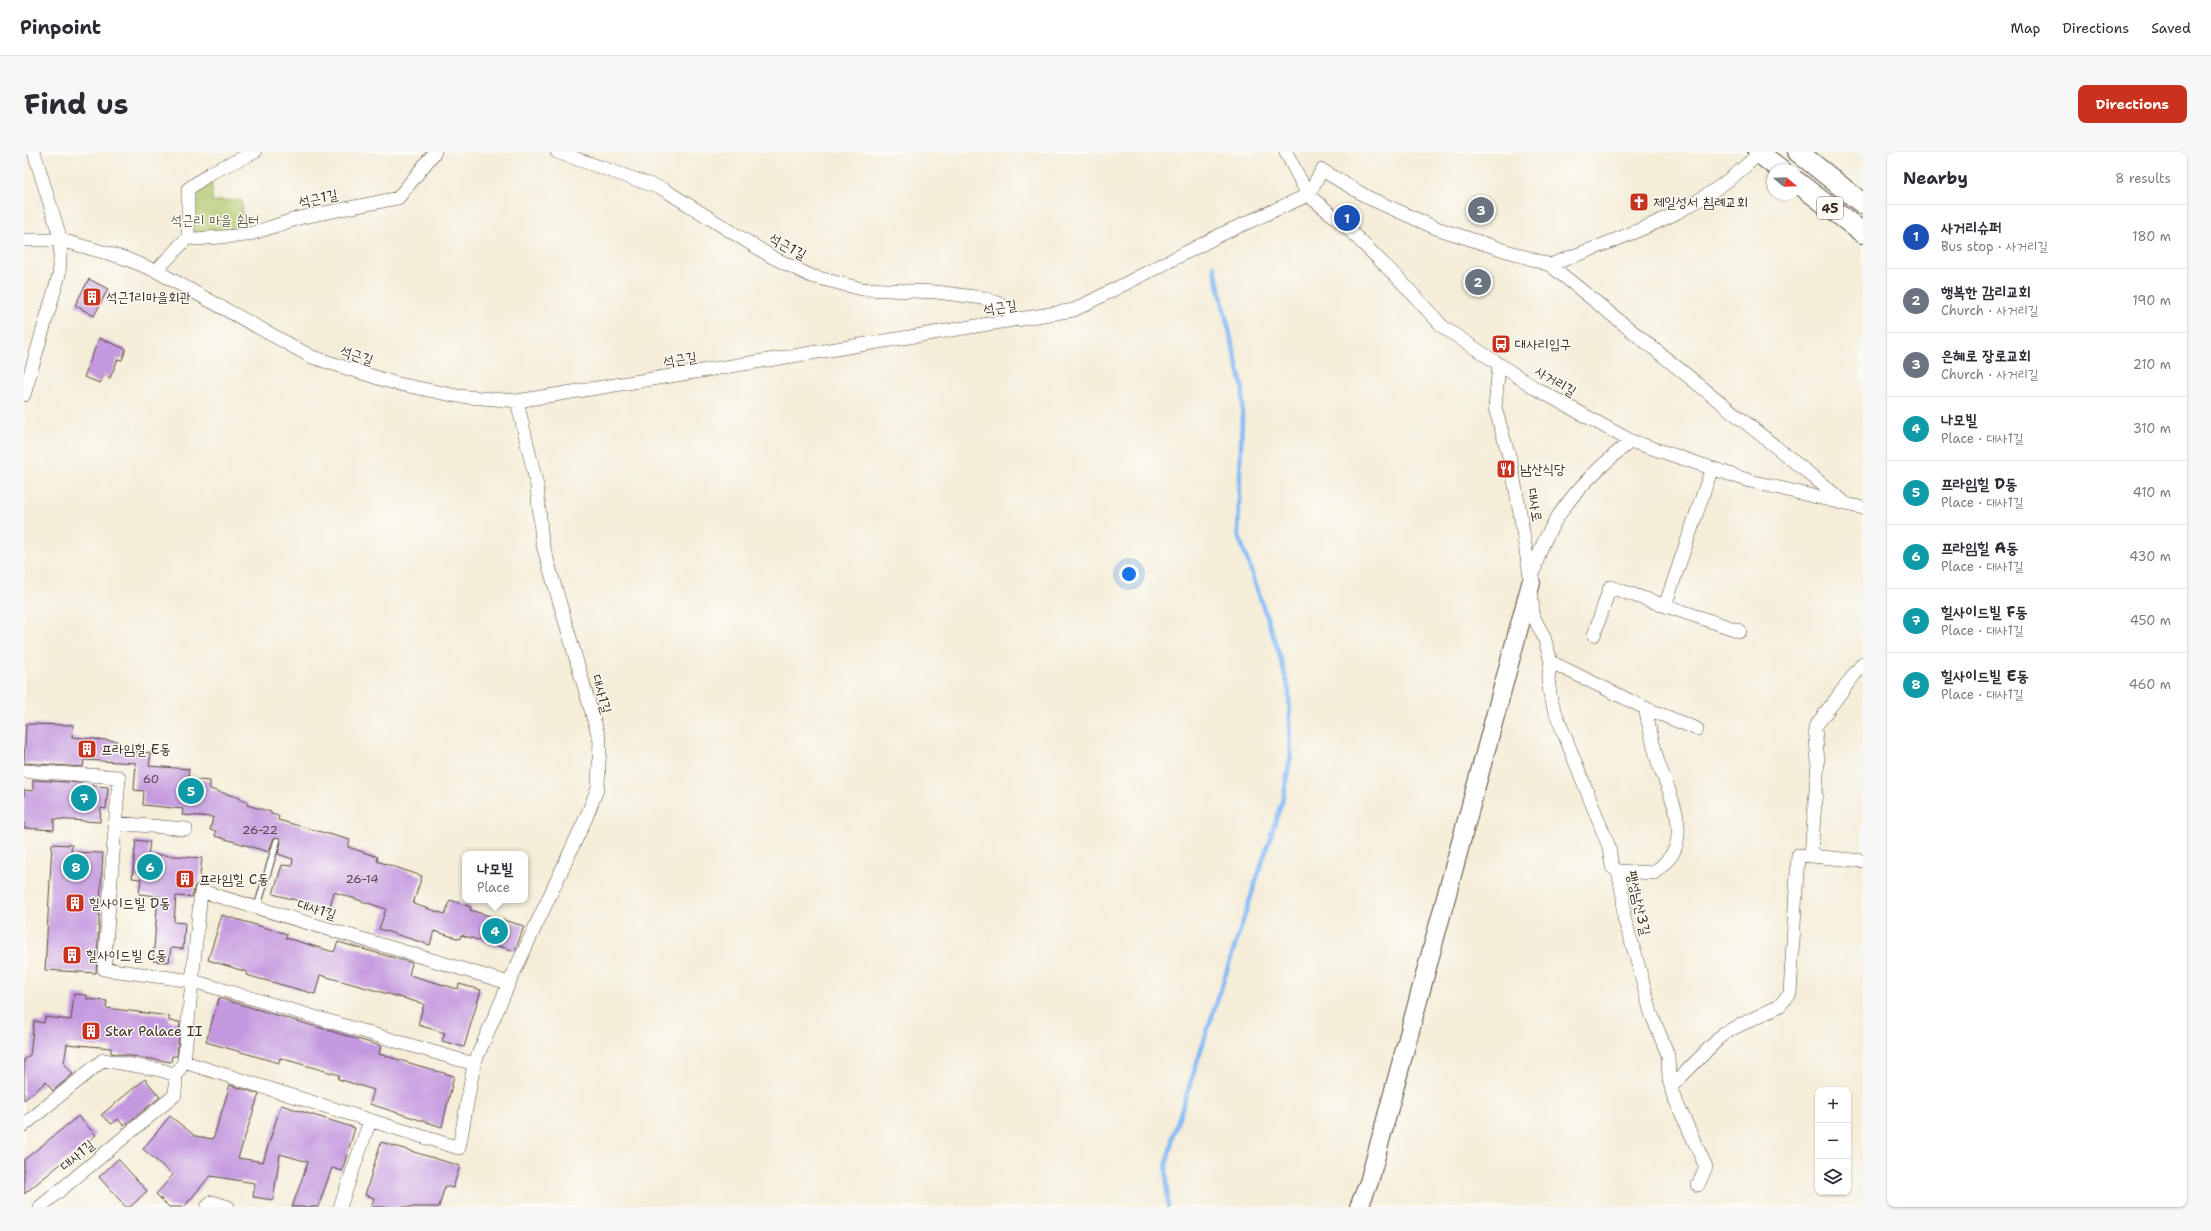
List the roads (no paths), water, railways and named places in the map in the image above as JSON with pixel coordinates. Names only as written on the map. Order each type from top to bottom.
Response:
[{"type":"main road","points":[[1759,152],[1774,164]]},
{"type":"main road","name":"45","points":[[1798,152],[1863,204]]},
{"type":"main road","name":"45","points":[[1803,187],[1863,233]]},
{"type":"street","points":[[24,395],[59,275],[61,240],[34,152]]},
{"type":"street","points":[[156,271],[188,237],[188,189],[212,172],[255,152]]},
{"type":"street","name":"석근1길","points":[[188,237],[195,239],[247,235],[299,218],[398,198],[434,152]]},
{"type":"street","name":"석근1길","points":[[559,152],[662,189],[772,257],[811,276],[862,289],[936,292],[983,298],[1000,304],[1019,320]]},
{"type":"street","name":"사거리길","points":[[1286,152],[1308,195],[1346,227],[1442,327],[1535,388],[1631,441],[1750,481],[1844,502],[1863,508]]},
{"type":"street","points":[[1550,266],[1678,213],[1739,174],[1759,152]]},
{"type":"street","points":[[1308,195],[1322,170],[1369,198],[1436,228],[1550,266],[1844,502]]},
{"type":"street","name":"석근길","points":[[24,240],[61,240],[91,247],[156,271],[312,357],[394,383],[457,396],[517,401],[1074,310],[1224,233],[1308,195]]},
{"type":"street","name":"대사로","points":[[1499,364],[1495,408],[1511,463],[1531,583]]},
{"type":"street","name":"대사1길","points":[[184,1062],[459,1148],[474,1064],[509,983],[586,818],[598,787],[600,742],[542,542],[537,486],[517,401]]},
{"type":"street","points":[[1359,1207],[1369,1182],[1542,545],[1576,491],[1602,465],[1631,441]]},
{"type":"street","points":[[1665,606],[1712,468]]},
{"type":"street","name":"팽성남산3길","points":[[1531,583],[1534,616],[1544,637],[1551,662],[1548,679],[1551,702],[1609,847],[1612,867],[1618,871],[1623,897],[1624,918],[1651,1013],[1668,1055],[1671,1087],[1706,1167],[1698,1185]]},
{"type":"street","points":[[1594,635],[1610,587],[1740,631]]},
{"type":"street","points":[[1551,662],[1645,708],[1697,730]]},
{"type":"street","points":[[1811,856],[1818,762],[1815,727],[1863,664]]},
{"type":"street","points":[[1618,871],[1654,873],[1672,853],[1676,843],[1678,830],[1675,814],[1658,761],[1645,708]]},
{"type":"street","points":[[24,771],[119,778],[104,969],[193,981],[474,1064]]},
{"type":"street","points":[[115,822],[186,828]]},
{"type":"street","points":[[1671,1087],[1724,1033],[1779,1006],[1790,994],[1798,854],[1863,861]]},
{"type":"street","name":"대사1길","points":[[40,1207],[175,1095],[176,1075],[184,1062],[201,891],[509,983]]},
{"type":"street","points":[[24,1125],[103,1060],[161,1070],[176,1075]]},
{"type":"street","points":[[340,1207],[370,1121]]},
{"type":"street","points":[[207,1207],[212,1202],[228,1207]]},
{"type":"lane","points":[[257,908],[277,841]]},
{"type":"waterway","points":[[1168,1207],[1166,1167],[1173,1136],[1284,795],[1291,754],[1289,690],[1279,653],[1238,533],[1243,390],[1214,266]]},
{"type":"place","name":"제일성서 침례교회","points":[[1639,202]]},
{"type":"place","name":"은혜로 장로교회","points":[[1481,210]]},
{"type":"place","name":"사거리슈퍼","points":[[1347,218]]},
{"type":"place","name":"행복한 감리교회","points":[[1478,282]]},
{"type":"place","name":"석근1리마을회관","points":[[92,297]]},
{"type":"place","name":"대사리입구","points":[[1501,344]]},
{"type":"place","name":"남산식당","points":[[1506,469]]},
{"type":"place","name":"프라임힐 E동","points":[[87,749]]},
{"type":"place","name":"프라임힐 D동","points":[[191,791]]},
{"type":"place","name":"힐사이드빌 F동","points":[[84,798]]},
{"type":"place","name":"힐사이드빌 E동","points":[[76,867]]},
{"type":"place","name":"프라임힐 A동","points":[[150,867]]},
{"type":"place","name":"프라임힐 C동","points":[[185,879]]},
{"type":"place","name":"힐사이드빌 D동","points":[[75,903]]},
{"type":"place","name":"나모빌","points":[[495,931]]},
{"type":"place","name":"힐사이드빌 C동","points":[[72,955]]},
{"type":"place","name":"Star Palace II","points":[[91,1031]]},
{"type":"park label","name":"석근리 마을 쉼터","points":[[215,220]]}]
